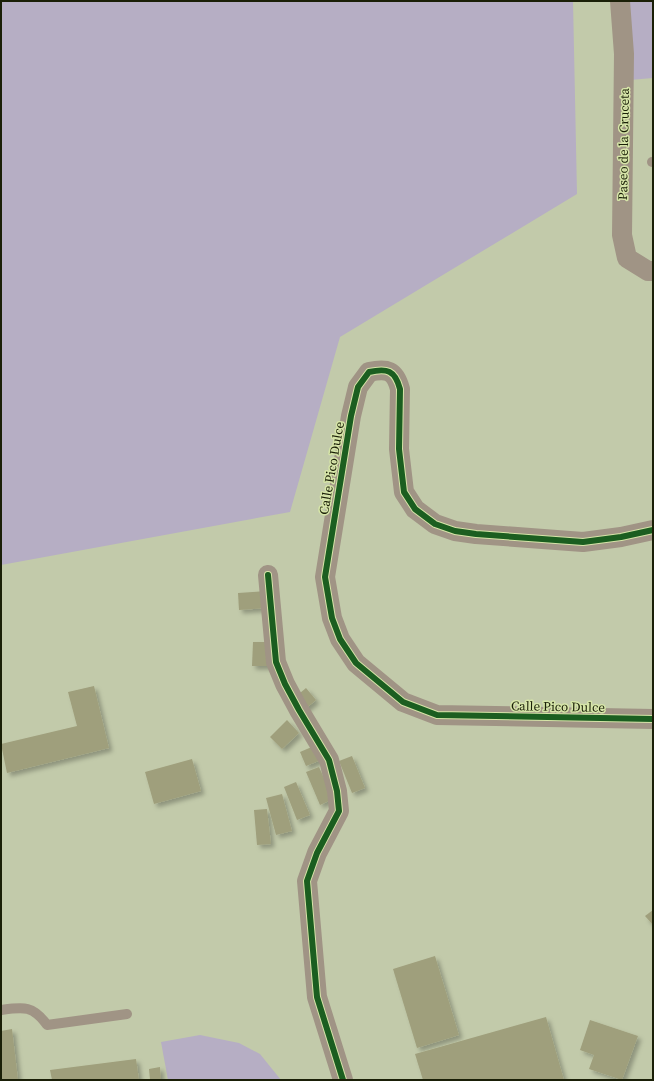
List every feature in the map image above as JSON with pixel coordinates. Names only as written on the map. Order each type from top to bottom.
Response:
[{"type":"street","name":"Paseo de la Cruceta","points":[[620,1],[624,54],[622,235],[627,258],[648,271],[653,271]]},
{"type":"street","name":"Calle Pico Dulce","points":[[653,530],[621,538],[583,542],[530,540],[476,534],[455,531],[435,524],[415,509],[404,492],[400,469],[400,388],[397,379],[390,371],[379,370],[369,372],[358,386],[351,416],[325,577],[332,618],[340,639],[356,663],[403,702],[437,715],[653,719]]},
{"type":"street","points":[[268,575],[276,662],[285,684],[323,748],[332,771],[339,811],[317,853],[307,881],[317,997],[343,1080]]},
{"type":"lane","points":[[1,1010],[18,1008],[30,1009],[40,1014],[47,1025],[127,1014]]},
{"type":"shaded area","points":[[1,1],[573,1],[577,194],[340,337],[290,512],[1,565]]},
{"type":"shaded area","points":[[626,1],[653,1],[653,78],[630,80]]},
{"type":"shaded area","points":[[200,1035],[239,1043],[260,1054],[281,1080],[168,1080],[161,1042]]},
{"type":"building","points":[[266,591],[267,608],[239,610],[238,593]]},
{"type":"building","points":[[253,642],[270,642],[270,666],[252,666]]},
{"type":"building","points":[[94,686],[109,748],[7,773],[1,744],[77,726],[68,692]]},
{"type":"building","points":[[306,688],[316,700],[304,710],[294,698]]},
{"type":"building","points":[[287,720],[299,733],[282,749],[270,737]]},
{"type":"building","points":[[314,746],[321,760],[306,766],[300,752]]},
{"type":"building","points":[[352,756],[365,788],[352,793],[339,761]]},
{"type":"building","points":[[192,759],[201,791],[154,804],[145,772]]},
{"type":"building","points":[[319,767],[333,799],[320,805],[306,772]]},
{"type":"building","points":[[296,782],[310,815],[297,820],[284,787]]},
{"type":"building","points":[[282,794],[292,831],[276,835],[266,798]]},
{"type":"building","points":[[267,809],[271,844],[257,845],[254,810]]},
{"type":"building","points":[[653,910],[653,925],[645,916]]},
{"type":"building","points":[[435,956],[459,1035],[417,1048],[393,969]]},
{"type":"building","points":[[546,1017],[564,1080],[423,1080],[415,1054]]},
{"type":"building","points":[[590,1020],[638,1036],[622,1080],[589,1069],[594,1055],[580,1050]]},
{"type":"building","points":[[12,1029],[18,1080],[1,1080],[1,1031]]},
{"type":"building","points":[[136,1059],[139,1080],[52,1080],[50,1070]]},
{"type":"building","points":[[160,1067],[161,1080],[150,1080],[149,1069]]},
{"type":"cycle path","points":[[653,530],[621,537],[583,542],[476,534],[455,531],[435,524],[415,509],[404,492],[399,449],[400,389],[393,374],[381,370],[369,372],[358,387],[351,416],[325,577],[332,618],[340,639],[356,663],[403,702],[437,715],[653,719]]},
{"type":"cycle path","points":[[268,575],[276,662],[285,684],[299,710],[329,760],[337,791],[339,811],[317,853],[307,881],[317,997],[343,1080]]}]
